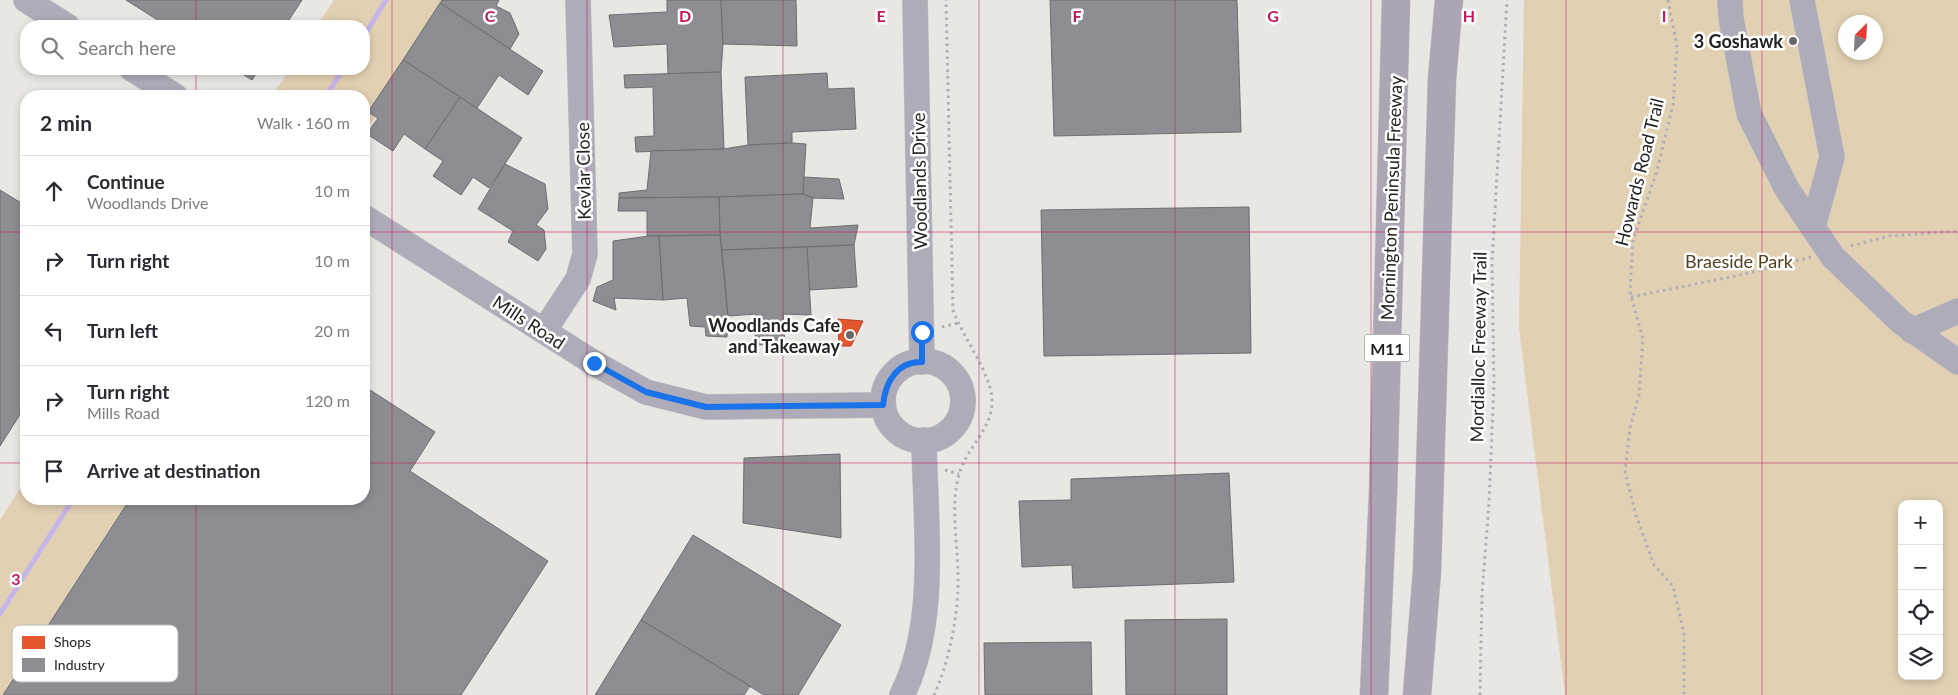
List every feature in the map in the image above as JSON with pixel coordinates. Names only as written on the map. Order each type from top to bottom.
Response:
[{"type":"highway","points":[[1388,0],[1394,96]]},
{"type":"highway","name":"Mornington Peninsula Freeway","points":[[1374,695],[1383,493],[1396,0]]},
{"type":"highway","name":"Mornington Peninsula Freeway","points":[[1417,695],[1425,443],[1430,0]]},
{"type":"highway","points":[[1417,695],[1427,571],[1442,79],[1449,0]]},
{"type":"street","points":[[26,0],[58,20]]},
{"type":"street","name":"Kevlar Close","points":[[544,330],[578,279],[584,254],[578,0]]},
{"type":"street","name":"Woodlands Drive","points":[[915,0],[922,362]]},
{"type":"street","points":[[1730,0],[1749,114],[1787,188],[1829,252],[1901,322],[1958,362]]},
{"type":"street","points":[[1802,0],[1832,157],[1812,227]]},
{"type":"street","points":[[142,75],[165,90]]},
{"type":"street","name":"Mills Road","points":[[370,221],[594,363],[646,392],[706,407],[883,405]]},
{"type":"street","points":[[1912,330],[1958,311]]},
{"type":"street","points":[[922,362],[931,362],[944,366],[955,376],[961,388],[963,400],[961,412],[956,423],[936,439],[924,440],[902,434],[892,426],[886,416],[883,405],[884,392],[896,371],[906,365],[922,362]]},
{"type":"street","points":[[902,695],[910,679],[923,632],[927,587],[924,440]]},
{"type":"path","points":[[934,695],[938,687],[956,622],[958,579],[956,489],[959,474],[989,418],[992,401],[988,380],[953,310],[946,0]]},
{"type":"path","name":"Mordialloc Freeway Trail","points":[[1480,695],[1482,594],[1489,503],[1494,384],[1492,262],[1507,0]]},
{"type":"path","name":"Howards Road Trail","points":[[1668,0],[1677,46],[1673,104],[1656,174],[1633,240],[1630,292],[1643,339],[1638,395],[1630,428],[1625,472],[1636,515],[1654,565],[1673,586],[1684,633],[1684,695]]},
{"type":"path","points":[[1631,297],[1782,266],[1889,236],[1958,231]]},
{"type":"green space","points":[[334,0],[451,0],[370,125],[370,90],[276,90],[286,75],[370,75],[370,20],[321,20]]},
{"type":"green space","name":"Braeside Park","points":[[1524,0],[1958,0],[1958,695],[1565,695],[1519,328]]},
{"type":"green space","points":[[20,488],[20,505],[125,505],[48,625],[12,625],[12,681],[3,695],[0,695],[0,520]]},
{"type":"building: Shops","points":[[838,319],[863,321],[851,346],[839,346]]},
{"type":"building: Industry","points":[[126,0],[302,0],[289,20],[158,20]]},
{"type":"building: Industry","points":[[442,0],[499,0],[496,6],[510,13],[519,34],[510,49],[440,3]]},
{"type":"building: Industry","points":[[667,0],[721,0],[723,44],[721,72],[668,74],[667,44],[614,47],[609,15],[667,12]]},
{"type":"building: Industry","points":[[721,0],[796,0],[797,46],[723,44]]},
{"type":"building: Industry","points":[[1050,0],[1237,0],[1241,132],[1054,136]]},
{"type":"building: Industry","points":[[440,3],[543,71],[528,95],[499,75],[477,108],[403,60]]},
{"type":"building: Industry","points":[[403,60],[460,97],[425,149],[404,134],[393,151],[370,136],[370,130],[378,118],[370,113],[370,109]]},
{"type":"building: Industry","points":[[721,72],[724,149],[636,152],[635,137],[654,136],[653,87],[625,88],[624,75]]},
{"type":"building: Industry","points":[[827,73],[828,89],[854,88],[856,129],[792,132],[792,143],[748,145],[745,77]]},
{"type":"building: Industry","points":[[244,75],[255,75],[252,80]]},
{"type":"building: Industry","points":[[460,97],[522,138],[489,188],[473,177],[461,195],[433,176],[443,161],[425,149]]},
{"type":"building: Industry","points":[[806,144],[803,194],[619,198],[619,193],[647,190],[651,151],[724,149],[748,145]]},
{"type":"building: Industry","points":[[505,164],[545,184],[548,209],[536,225],[544,230],[546,249],[538,261],[508,242],[513,231],[478,209]]},
{"type":"building: Industry","points":[[804,177],[839,179],[844,199],[813,198],[803,194]]},
{"type":"building: Industry","points":[[0,190],[20,202],[20,414],[0,446]]},
{"type":"building: Industry","points":[[803,194],[813,198],[810,228],[858,225],[854,245],[722,250],[719,197]]},
{"type":"building: Industry","points":[[719,197],[720,235],[647,236],[647,211],[618,211],[619,198]]},
{"type":"building: Industry","points":[[1249,207],[1251,353],[1044,356],[1041,210]]},
{"type":"building: Industry","points":[[720,235],[728,316],[727,337],[706,336],[705,327],[690,326],[687,298],[663,300],[659,236]]},
{"type":"building: Industry","points":[[659,236],[663,300],[614,298],[616,310],[593,301],[597,287],[613,280],[613,241]]},
{"type":"building: Industry","points":[[854,245],[857,287],[809,290],[807,247]]},
{"type":"building: Industry","points":[[807,247],[811,315],[783,314],[785,344],[755,345],[756,314],[728,316],[722,250]]},
{"type":"building: Industry","points":[[370,390],[435,432],[410,471],[548,561],[461,695],[3,695],[12,681],[178,682],[178,625],[48,625],[126,505],[370,505]]},
{"type":"building: Industry","points":[[840,454],[841,538],[743,523],[744,458]]},
{"type":"building: Industry","points":[[1229,473],[1234,582],[1073,588],[1072,565],[1022,567],[1019,501],[1071,500],[1071,479]]},
{"type":"building: Industry","points":[[693,535],[841,625],[798,695],[764,695],[641,620]]},
{"type":"building: Industry","points":[[1227,619],[1227,695],[1126,695],[1125,620]]},
{"type":"building: Industry","points":[[641,620],[750,686],[744,695],[595,695]]},
{"type":"building: Industry","points":[[1091,642],[1092,695],[985,695],[984,643]]},
{"type":"waterway","points":[[370,26],[386,0]]},
{"type":"waterway","points":[[330,90],[339,75]]},
{"type":"waterway","points":[[0,614],[69,505]]},
{"type":"place","name":"3 Goshawk","points":[[1793,41]]},
{"type":"place","name":"Woodlands Cafe and Takeaway","points":[[850,335]]},
{"type":"route","points":[[594,363],[646,392],[706,407],[883,405],[884,392],[896,371],[906,365],[922,362],[922,332]]}]
